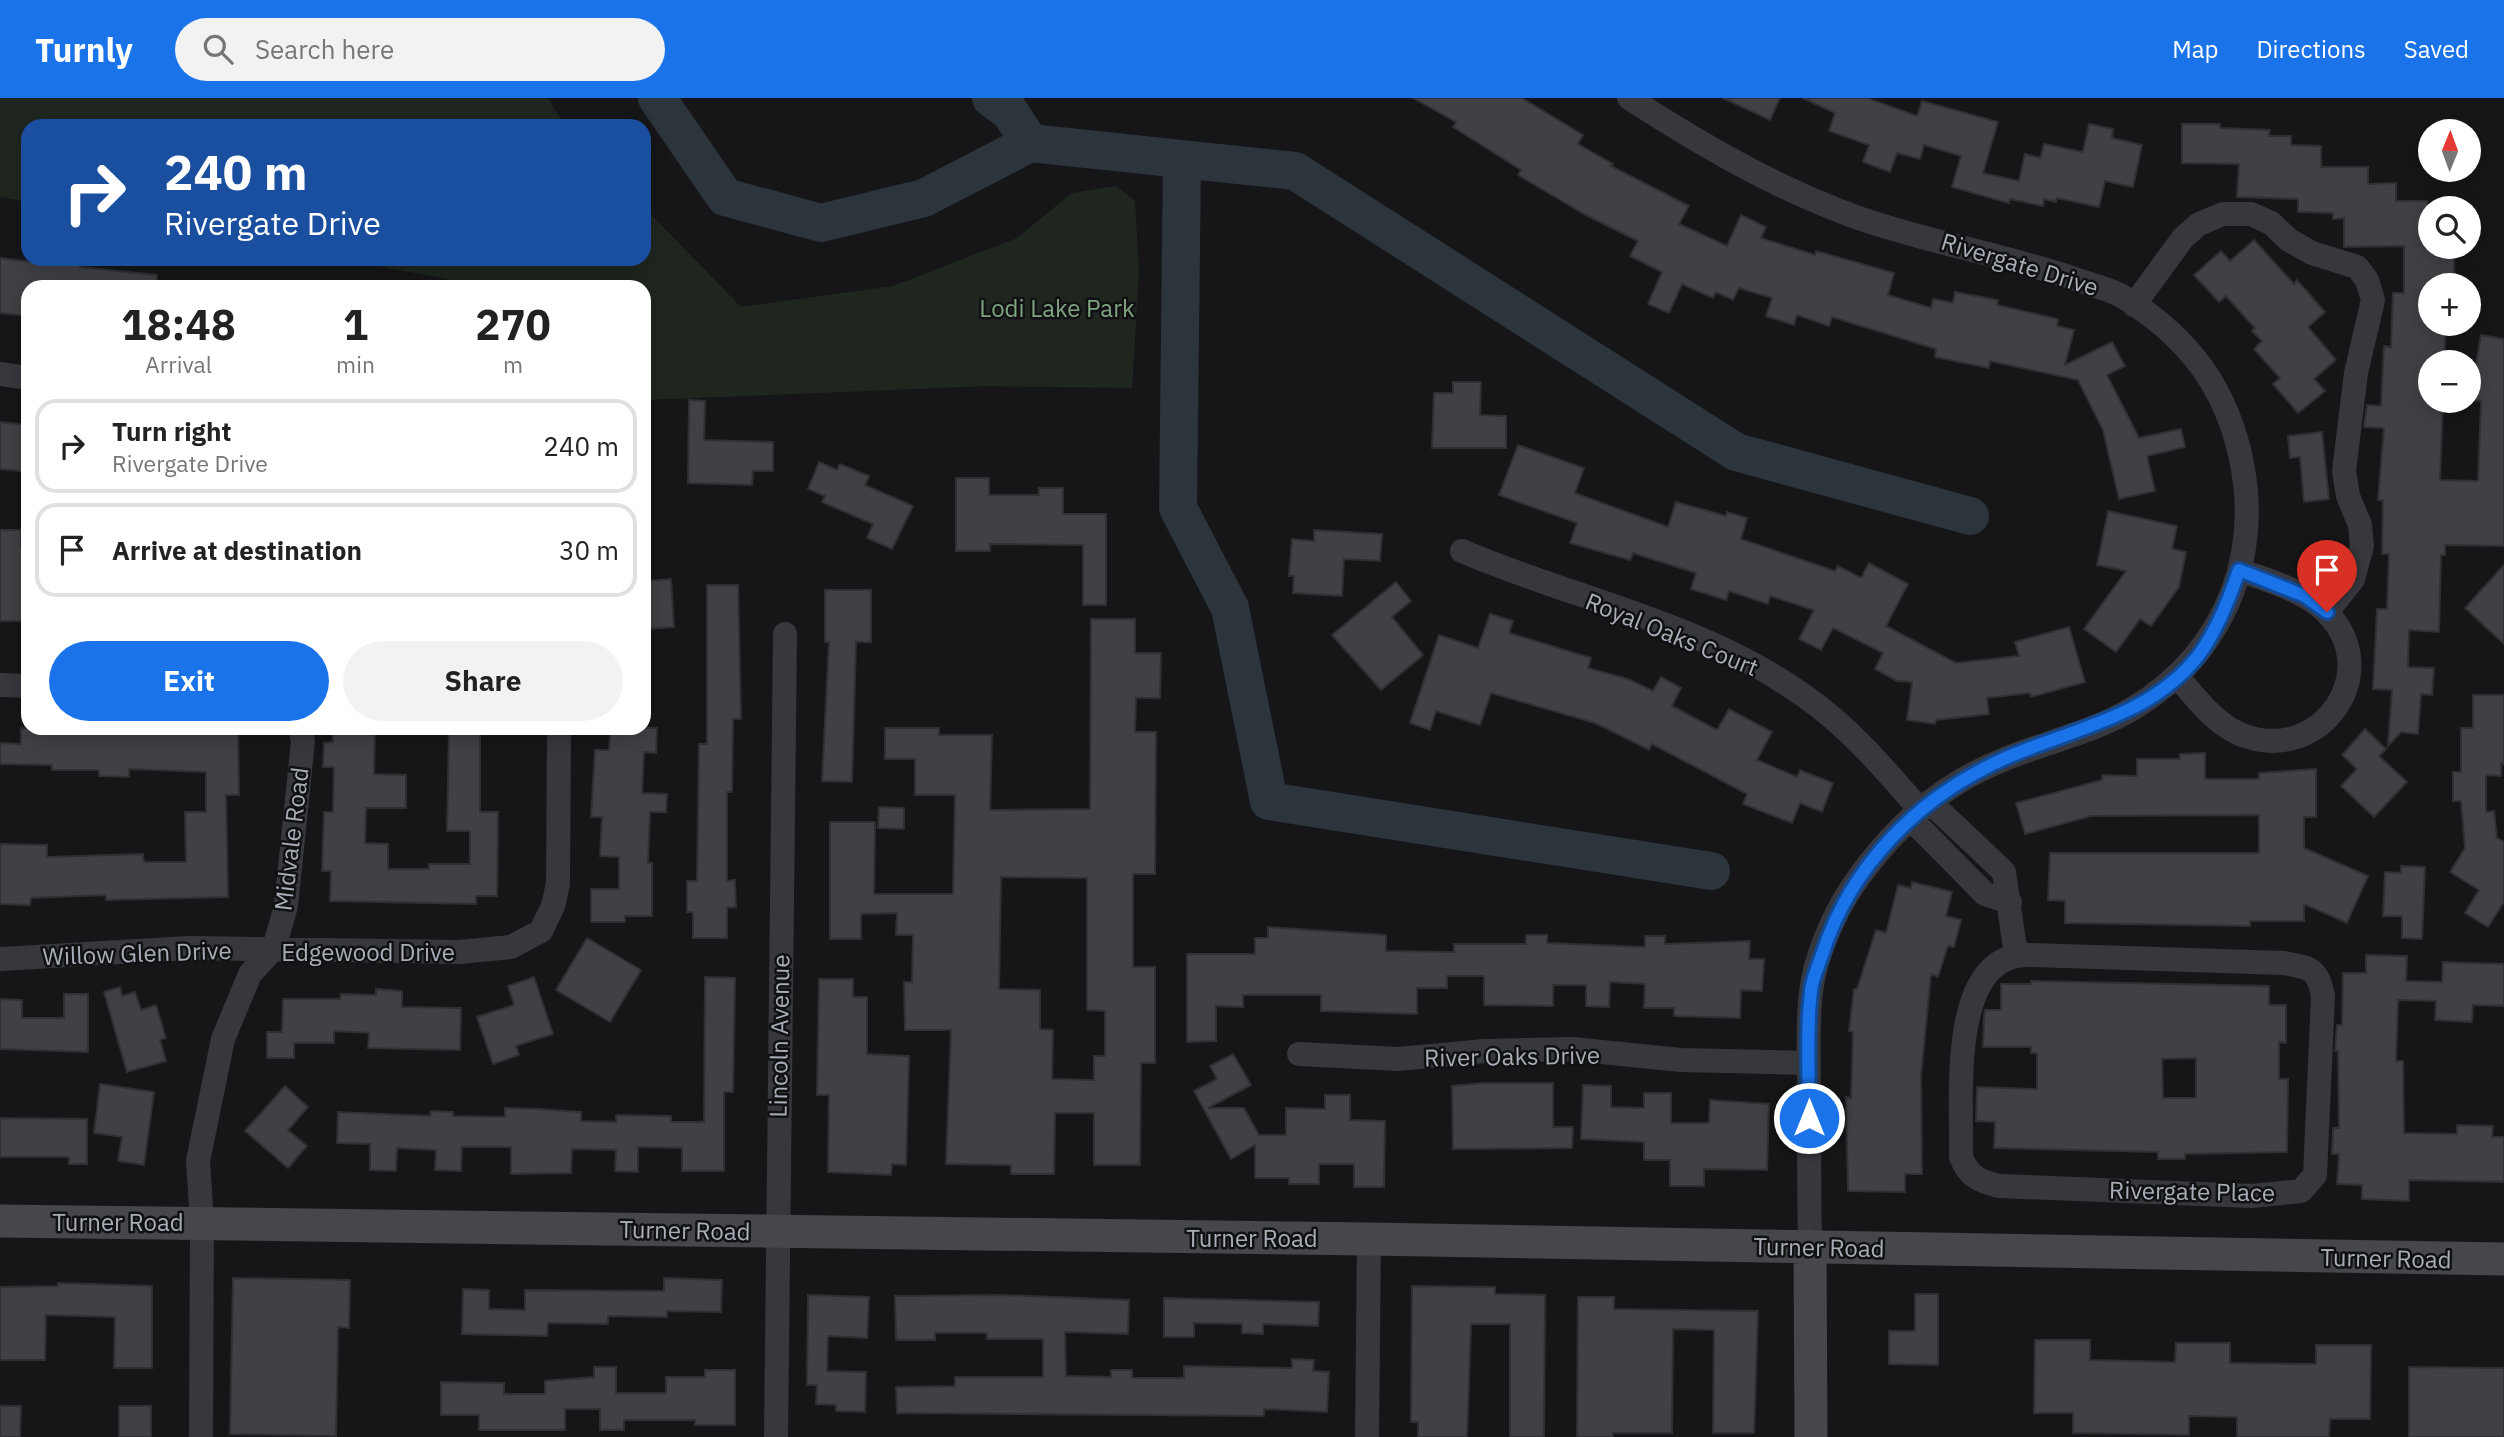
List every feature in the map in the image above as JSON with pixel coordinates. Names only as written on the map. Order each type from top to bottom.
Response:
[{"type":"main road","name":"Turner Road","points":[[0,1221],[1368,1239],[2504,1259]]},
{"type":"main road","points":[[1810,1246],[1811,1437]]},
{"type":"street","name":"Rivergate Drive","points":[[1629,98],[1698,142],[1774,181],[1854,216],[2051,271],[2119,294],[2186,346],[2222,395],[2236,432],[2246,487],[2248,523],[2239,570],[2227,605],[2198,656],[2154,695],[2099,725],[2009,757],[1958,782],[1920,810],[1874,857],[1851,889],[1831,925],[1811,989],[1810,1246]]},
{"type":"street","points":[[2134,305],[2183,238],[2199,224],[2223,214],[2251,214],[2271,223],[2289,240],[2312,253],[2357,267],[2367,280],[2372,300],[2356,373],[2344,471],[2348,496],[2360,525],[2362,546],[2353,579],[2327,612]]},
{"type":"street","points":[[0,374],[21,377]]},
{"type":"street","name":"Royal Oaks Court","points":[[1462,551],[1706,643],[1763,671],[1803,695],[1863,744],[1920,810]]},
{"type":"street","points":[[2177,676],[2220,722],[2243,736],[2267,741],[2291,740],[2311,732],[2328,719],[2344,693],[2350,661],[2346,641],[2327,612],[2305,596],[2239,570]]},
{"type":"street","name":"Lincoln Avenue","points":[[776,1437],[785,634]]},
{"type":"street","points":[[0,685],[21,686]]},
{"type":"street","name":"Midvale Road","points":[[274,948],[286,906],[302,735]]},
{"type":"street","name":"Edgewood Drive","points":[[201,1437],[202,1222],[198,1161],[223,1039],[250,974],[274,948],[459,952],[511,947],[541,931],[553,906],[558,884],[559,735]]},
{"type":"street","points":[[1920,810],[2004,872],[2016,955]]},
{"type":"street","name":"Willow Glen Drive","points":[[0,960],[189,948],[274,948]]},
{"type":"street","name":"Rivergate Place","points":[[2016,955],[2284,963],[2310,968],[2320,978],[2323,996],[2315,1175],[2307,1188],[2301,1191],[2252,1196],[1999,1186],[1980,1182],[1968,1172],[1961,1157],[1965,1017],[1975,991],[1989,970],[2007,957],[2016,955]]},
{"type":"street","name":"River Oaks Drive","points":[[1299,1054],[1398,1059],[1485,1051],[1572,1049],[1681,1060],[1809,1063]]},
{"type":"street","points":[[1367,1437],[1368,1239]]},
{"type":"green space","points":[[0,98],[548,98],[561,119],[21,119],[21,201],[0,197]]},
{"type":"green space","name":"Lodi Lake Park","points":[[1116,186],[1135,201],[1139,272],[1132,388],[989,386],[651,400],[651,280],[453,280],[377,266],[651,266],[651,214],[741,307],[893,286],[1017,238],[1072,193]]},
{"type":"building","points":[[1413,98],[1522,98],[1583,135],[1578,144],[1613,164],[1611,166],[1689,206],[1679,224],[1727,246],[1741,215],[1766,227],[1761,238],[1815,255],[1816,251],[1894,273],[1888,295],[1931,308],[1933,299],[1953,303],[1955,292],[1998,300],[1997,305],[2058,319],[2057,326],[2074,330],[2065,365],[2112,342],[2125,366],[2107,375],[2139,438],[2181,429],[2185,447],[2147,456],[2155,491],[2119,499],[2103,430],[2078,380],[1990,361],[1989,368],[1935,357],[1936,349],[1832,317],[1829,326],[1797,315],[1794,325],[1766,316],[1772,298],[1739,288],[1733,300],[1716,292],[1713,298],[1682,284],[1669,313],[1648,304],[1662,272],[1630,256],[1638,241],[1584,214],[1518,175],[1521,170],[1453,127],[1456,122]]},
{"type":"building","points":[[1723,98],[1780,98],[1770,120]]},
{"type":"building","points":[[1803,98],[1867,98],[1917,116],[1922,101],[1998,122],[1983,173],[2019,181],[2025,154],[2040,158],[2044,144],[2083,152],[2089,124],[2113,129],[2112,138],[2142,145],[2133,187],[2105,181],[2099,207],[2057,198],[2056,202],[2044,199],[2043,206],[2010,199],[2009,203],[1952,187],[1961,156],[1924,145],[1920,159],[1897,153],[1890,172],[1863,162],[1869,145],[1829,131],[1835,113]]},
{"type":"building","points":[[2182,124],[2220,124],[2220,128],[2270,130],[2269,136],[2291,136],[2291,145],[2321,146],[2321,167],[2368,167],[2368,184],[2396,183],[2396,201],[2418,201],[2418,259],[2454,259],[2454,273],[2418,273],[2418,336],[2445,336],[2445,350],[2418,350],[2418,413],[2443,413],[2440,480],[2478,481],[2481,413],[2481,350],[2478,350],[2481,335],[2504,339],[2504,546],[2445,545],[2445,555],[2441,555],[2439,632],[2409,630],[2408,667],[2434,668],[2432,695],[2421,694],[2418,734],[2401,732],[2388,746],[2392,690],[2373,689],[2377,609],[2387,609],[2389,554],[2382,554],[2383,500],[2378,500],[2384,428],[2364,427],[2367,405],[2381,406],[2384,346],[2391,347],[2393,293],[2404,293],[2404,246],[2344,247],[2344,218],[2333,219],[2333,213],[2298,212],[2298,199],[2237,197],[2239,164],[2182,163]]},
{"type":"building","points":[[2254,240],[2294,284],[2297,280],[2325,312],[2308,327],[2336,360],[2314,379],[2325,391],[2298,413],[2273,384],[2280,378],[2254,349],[2262,341],[2252,331],[2255,328],[2226,296],[2219,302],[2194,275],[2221,251],[2230,261]]},
{"type":"building","points":[[0,258],[21,260],[21,266],[80,266],[157,275],[157,280],[21,280],[21,315],[0,313]]},
{"type":"building","points":[[1453,382],[1481,382],[1480,415],[1506,416],[1506,448],[1432,448],[1434,393],[1453,393]]},
{"type":"building","points":[[689,400],[705,401],[704,440],[773,442],[773,471],[753,471],[752,485],[688,483]]},
{"type":"building","points":[[0,422],[21,424],[21,471],[0,469]]},
{"type":"building","points":[[2322,432],[2329,499],[2304,502],[2300,457],[2290,458],[2288,436]]},
{"type":"building","points":[[1518,445],[1584,468],[1575,493],[1668,527],[1676,502],[1726,516],[1727,512],[1747,518],[1741,539],[1835,571],[1838,566],[1861,578],[1869,563],[1908,584],[1886,626],[1956,663],[2019,656],[2015,642],[2069,627],[2085,682],[2031,697],[2030,693],[1987,698],[1989,714],[1936,720],[1935,724],[1907,720],[1912,682],[1897,681],[1875,669],[1883,653],[1833,628],[1821,650],[1799,639],[1814,610],[1770,596],[1768,604],[1729,591],[1726,600],[1691,589],[1696,573],[1633,553],[1630,560],[1570,543],[1577,523],[1499,495]]},
{"type":"building","points":[[819,462],[837,470],[840,464],[869,476],[865,485],[913,506],[892,549],[867,538],[873,524],[822,502],[825,496],[808,489]]},
{"type":"building","points":[[956,478],[989,478],[989,495],[1039,495],[1039,488],[1063,488],[1063,514],[1106,514],[1106,605],[1083,605],[1083,545],[990,544],[990,551],[956,551]]},
{"type":"building","points":[[2108,511],[2177,526],[2172,549],[2186,552],[2179,587],[2151,626],[2140,619],[2116,652],[2084,629],[2126,571],[2097,565]]},
{"type":"building","points":[[0,530],[21,530],[21,621],[0,621]]},
{"type":"building","points":[[1314,530],[1382,534],[1380,561],[1344,559],[1342,596],[1293,593],[1294,576],[1289,576],[1292,539],[1314,541]]},
{"type":"building","points":[[2504,565],[2504,644],[2465,608]]},
{"type":"building","points":[[671,579],[674,627],[651,629],[651,580]]},
{"type":"building","points":[[1396,582],[1411,601],[1392,617],[1423,655],[1381,690],[1332,635]]},
{"type":"building","points":[[707,585],[738,585],[741,719],[733,719],[732,792],[727,792],[727,881],[735,880],[736,907],[727,908],[727,938],[693,938],[693,912],[687,912],[687,881],[697,881],[699,744],[707,744]]},
{"type":"building","points":[[825,590],[871,590],[871,642],[856,642],[852,782],[822,781],[829,642],[825,642]]},
{"type":"building","points":[[1490,614],[1513,621],[1509,633],[1591,658],[1588,668],[1628,679],[1653,691],[1661,677],[1681,688],[1672,706],[1717,730],[1729,709],[1772,732],[1757,760],[1797,777],[1800,770],[1833,783],[1822,812],[1800,803],[1792,823],[1743,804],[1747,794],[1652,744],[1649,750],[1595,723],[1491,693],[1480,725],[1436,711],[1430,730],[1410,723],[1439,635],[1478,648]]},
{"type":"building","points":[[1091,619],[1135,619],[1135,653],[1161,653],[1160,698],[1136,698],[1135,732],[1156,732],[1155,874],[1133,874],[1133,967],[1155,967],[1155,1063],[1141,1063],[1140,1165],[1094,1165],[1094,1113],[1055,1113],[1054,1174],[1011,1174],[1011,1165],[946,1164],[951,1030],[905,1030],[904,982],[912,982],[913,935],[896,935],[897,913],[861,914],[861,939],[830,939],[830,822],[875,822],[874,894],[953,894],[955,795],[915,795],[915,759],[885,759],[885,728],[939,728],[939,735],[992,735],[990,810],[1090,809]],"holes":[[[1001,877],[1087,878],[1087,1010],[1105,1011],[1105,1056],[1094,1056],[1094,1080],[1052,1079],[1053,1030],[1040,1029],[1040,990],[999,989]]]},
{"type":"building","points":[[2473,695],[2504,695],[2504,764],[2501,763],[2501,776],[2486,775],[2486,812],[2494,811],[2497,838],[2504,842],[2504,902],[2488,927],[2465,913],[2479,890],[2450,872],[2465,848],[2461,801],[2453,801],[2453,772],[2461,772],[2461,728],[2473,728]]},
{"type":"building","points":[[651,728],[657,728],[656,753],[644,752],[642,793],[667,794],[666,812],[650,812],[648,863],[652,863],[652,916],[625,916],[625,922],[591,922],[591,889],[619,889],[619,857],[600,856],[602,817],[591,817],[595,750],[609,750],[610,735],[651,735]]},
{"type":"building","points":[[2365,729],[2386,749],[2379,756],[2407,782],[2374,817],[2341,786],[2357,769],[2342,755]]},
{"type":"building","points":[[21,735],[238,735],[239,795],[226,795],[228,897],[106,900],[106,895],[31,898],[30,905],[0,904],[0,844],[47,845],[47,857],[143,854],[144,862],[186,862],[185,812],[206,812],[206,772],[129,769],[129,777],[99,776],[99,770],[52,770],[52,765],[0,764],[0,743],[21,744]]},
{"type":"building","points":[[333,735],[375,735],[374,774],[406,775],[406,808],[366,808],[365,843],[388,844],[388,869],[429,869],[429,864],[470,864],[470,831],[447,831],[449,735],[480,735],[480,812],[498,812],[497,896],[476,896],[476,904],[330,901],[331,871],[322,871],[324,812],[333,812],[334,767],[323,767],[324,743],[333,742]]},
{"type":"building","points":[[2205,753],[2205,779],[2259,779],[2259,773],[2316,769],[2316,817],[2304,817],[2304,848],[2368,876],[2347,923],[2304,904],[2304,921],[2250,921],[2250,926],[2065,923],[2065,901],[2048,900],[2050,853],[2259,853],[2259,815],[2091,816],[2025,834],[2016,803],[2102,780],[2102,775],[2137,776],[2137,759],[2180,759],[2180,754]]},
{"type":"building","points":[[879,807],[904,808],[904,829],[878,828]]},
{"type":"building","points":[[2401,866],[2425,867],[2422,939],[2402,938],[2402,916],[2383,916],[2385,872],[2401,873]]},
{"type":"building","points":[[1912,882],[1952,892],[1946,916],[1961,920],[1954,947],[1948,946],[1938,977],[1931,974],[1921,1076],[1922,1174],[1905,1174],[1905,1192],[1848,1191],[1846,1097],[1851,1098],[1853,1032],[1849,1031],[1854,989],[1857,989],[1876,930],[1886,933],[1898,885],[1911,888]]},
{"type":"building","points":[[1268,927],[1386,935],[1386,951],[1454,952],[1454,944],[1526,944],[1526,935],[1547,935],[1547,943],[1645,947],[1645,936],[1665,936],[1665,944],[1750,941],[1749,959],[1764,959],[1762,991],[1741,990],[1740,1018],[1674,1016],[1674,1008],[1644,1008],[1645,984],[1610,982],[1609,1007],[1586,1006],[1586,985],[1553,985],[1553,1006],[1484,1005],[1484,976],[1447,976],[1447,988],[1417,988],[1417,1014],[1321,1011],[1321,995],[1243,995],[1243,1007],[1216,1006],[1216,1041],[1187,1042],[1187,954],[1255,954],[1255,938],[1268,938]]},
{"type":"building","points":[[587,938],[641,970],[610,1022],[556,990]]},
{"type":"building","points":[[2366,955],[2407,956],[2406,981],[2442,982],[2443,962],[2504,964],[2504,1006],[2473,1005],[2472,1022],[2435,1020],[2436,1001],[2398,1000],[2396,1061],[2403,1061],[2404,1133],[2457,1134],[2457,1125],[2493,1126],[2492,1137],[2504,1137],[2504,1182],[2409,1180],[2409,1201],[2362,1199],[2362,1185],[2337,1184],[2339,1154],[2332,1154],[2333,1128],[2339,1128],[2338,1051],[2335,1051],[2337,1025],[2342,1025],[2343,973],[2366,973]]},
{"type":"building","points":[[534,977],[553,1034],[516,1046],[519,1055],[493,1064],[477,1017],[514,1005],[508,986]]},
{"type":"building","points":[[705,977],[735,978],[733,1092],[724,1092],[724,1171],[682,1171],[682,1148],[638,1147],[638,1172],[615,1171],[616,1150],[572,1149],[571,1173],[511,1174],[511,1147],[462,1147],[461,1171],[435,1170],[436,1150],[397,1148],[396,1171],[370,1170],[370,1144],[337,1143],[338,1112],[430,1116],[431,1111],[453,1112],[453,1116],[505,1117],[505,1108],[581,1112],[581,1121],[616,1122],[616,1115],[671,1116],[671,1122],[704,1122]]},
{"type":"building","points":[[819,979],[853,979],[853,997],[867,997],[867,1054],[909,1056],[906,1165],[892,1164],[891,1175],[828,1172],[829,1095],[817,1095]]},
{"type":"building","points":[[2031,981],[2269,986],[2269,1005],[2286,1005],[2286,1043],[2279,1042],[2279,1079],[2288,1079],[2287,1152],[2185,1154],[2185,1159],[2158,1159],[2158,1152],[1994,1148],[1995,1122],[1976,1121],[1977,1087],[2037,1089],[2037,1053],[2031,1053],[2031,1047],[1983,1047],[1985,1010],[2001,1010],[2001,984],[2031,984]],"holes":[[[2196,1058],[2196,1098],[2163,1098],[2162,1059]]]},
{"type":"building","points":[[120,987],[122,996],[135,992],[141,1010],[156,1005],[166,1038],[160,1040],[166,1061],[127,1072],[104,992]]},
{"type":"building","points":[[376,989],[402,991],[402,1007],[461,1008],[460,1050],[368,1048],[369,1033],[334,1031],[334,1043],[294,1043],[294,1058],[267,1058],[267,1032],[282,1032],[283,999],[340,999],[341,994],[376,995]]},
{"type":"building","points":[[64,994],[88,994],[88,1052],[0,1049],[0,999],[22,1000],[22,1018],[64,1018]]},
{"type":"building","points":[[1233,1054],[1251,1085],[1208,1108],[1244,1108],[1259,1135],[1286,1135],[1286,1108],[1325,1109],[1325,1095],[1350,1095],[1350,1120],[1385,1121],[1384,1187],[1354,1187],[1354,1164],[1319,1164],[1319,1184],[1289,1184],[1289,1178],[1255,1178],[1255,1145],[1231,1159],[1194,1091],[1217,1079],[1210,1066]]},
{"type":"building","points":[[1553,1083],[1553,1127],[1573,1127],[1572,1148],[1453,1149],[1452,1086]]},
{"type":"building","points":[[100,1084],[154,1092],[144,1165],[118,1161],[122,1137],[94,1133]]},
{"type":"building","points":[[1583,1085],[1611,1086],[1611,1107],[1644,1108],[1644,1093],[1671,1093],[1671,1123],[1709,1123],[1710,1100],[1769,1104],[1767,1170],[1704,1169],[1704,1186],[1670,1186],[1670,1160],[1644,1160],[1644,1142],[1581,1139]]},
{"type":"building","points":[[285,1086],[308,1107],[288,1130],[307,1146],[288,1168],[245,1131]]},
{"type":"building","points":[[0,1118],[87,1119],[87,1164],[69,1164],[69,1157],[0,1157]]},
{"type":"building","points":[[233,1278],[350,1280],[349,1328],[338,1327],[336,1436],[230,1434]]},
{"type":"building","points":[[664,1278],[722,1280],[721,1312],[667,1311],[667,1317],[608,1316],[608,1324],[548,1323],[547,1336],[462,1334],[463,1289],[489,1290],[489,1309],[525,1310],[525,1290],[664,1291]]},
{"type":"building","points":[[58,1283],[152,1286],[152,1368],[114,1368],[115,1317],[46,1315],[45,1360],[0,1360],[0,1287],[58,1286]]},
{"type":"building","points":[[1412,1286],[1495,1287],[1495,1294],[1545,1295],[1544,1437],[1510,1437],[1510,1324],[1471,1324],[1467,1437],[1418,1437],[1418,1422],[1411,1422]]},
{"type":"building","points":[[1915,1294],[1938,1294],[1938,1365],[1889,1364],[1889,1331],[1915,1331]]},
{"type":"building","points":[[808,1295],[869,1297],[867,1338],[828,1336],[827,1371],[866,1372],[865,1412],[836,1411],[836,1405],[816,1404],[817,1385],[807,1385]]},
{"type":"building","points":[[1001,1295],[1129,1300],[1128,1334],[1065,1332],[1066,1376],[1111,1377],[1111,1370],[1132,1370],[1132,1378],[1184,1378],[1184,1366],[1292,1368],[1292,1359],[1314,1360],[1313,1371],[1329,1372],[1327,1412],[1264,1409],[1264,1416],[897,1413],[896,1387],[955,1386],[955,1377],[1043,1377],[1043,1339],[987,1339],[987,1333],[935,1333],[935,1340],[896,1340],[895,1296]]},
{"type":"building","points":[[1578,1297],[1614,1297],[1614,1309],[1758,1311],[1754,1433],[1713,1433],[1714,1330],[1673,1329],[1672,1433],[1613,1433],[1613,1437],[1577,1437]]},
{"type":"building","points":[[1164,1298],[1319,1302],[1318,1326],[1263,1324],[1263,1334],[1242,1333],[1242,1324],[1194,1323],[1194,1337],[1164,1337]]},
{"type":"building","points":[[2035,1340],[2090,1340],[2090,1360],[2175,1362],[2176,1343],[2230,1343],[2230,1363],[2316,1364],[2316,1345],[2371,1345],[2370,1419],[2330,1419],[2329,1437],[2237,1437],[2237,1417],[2189,1416],[2189,1435],[2073,1433],[2073,1413],[2034,1413]]},
{"type":"building","points":[[594,1367],[616,1367],[616,1393],[666,1393],[666,1377],[705,1377],[705,1370],[735,1370],[735,1425],[695,1425],[695,1420],[624,1420],[624,1430],[600,1430],[600,1409],[565,1409],[565,1430],[479,1430],[479,1415],[441,1415],[441,1382],[504,1383],[504,1394],[545,1394],[545,1381],[594,1377]]},
{"type":"building","points":[[2409,1367],[2504,1368],[2504,1437],[2409,1437]]},
{"type":"building","points":[[0,1406],[21,1406],[20,1437],[0,1437]]},
{"type":"building","points":[[119,1406],[151,1406],[151,1437],[119,1437]]},
{"type":"waterway","points":[[657,98],[725,197],[821,223],[924,198],[1030,143],[1010,112],[991,98]]},
{"type":"waterway","points":[[1030,143],[1295,171],[1736,452],[1970,516]]},
{"type":"waterway","points":[[1182,159],[1178,508],[1230,608],[1269,801],[1711,871]]},
{"type":"route","points":[[1809,1118],[1811,989],[1831,925],[1851,889],[1874,857],[1902,826],[1958,782],[2009,757],[2099,725],[2154,695],[2198,656],[2227,605],[2239,570],[2305,596],[2327,612]]}]
